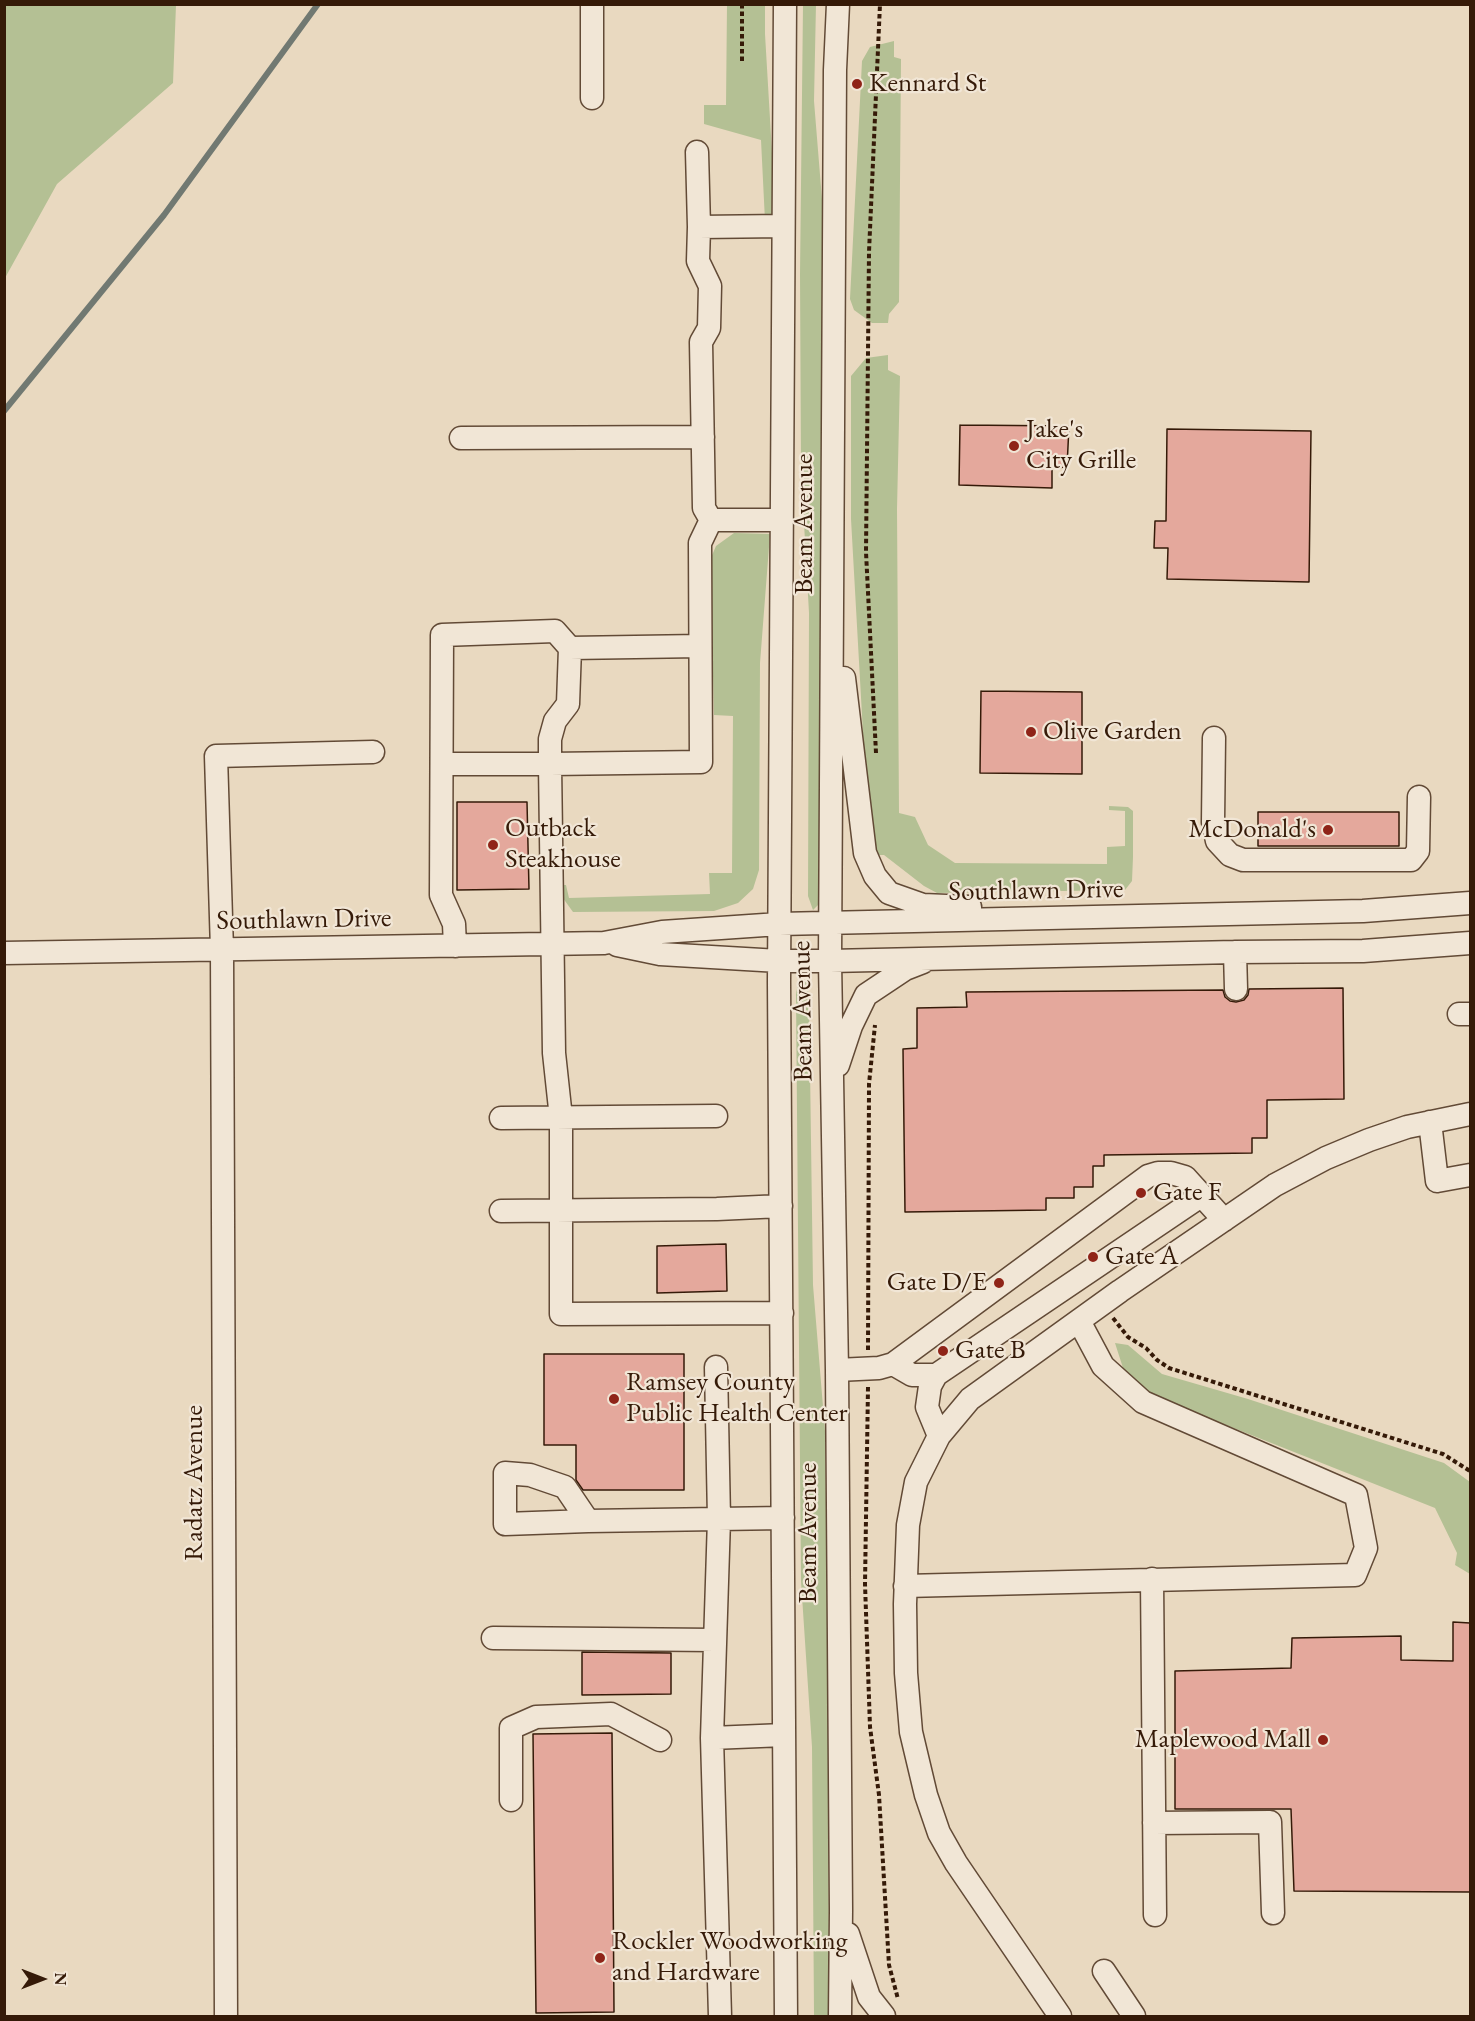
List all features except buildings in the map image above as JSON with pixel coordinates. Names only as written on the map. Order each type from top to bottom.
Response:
[{"type":"street","points":[[592,4],[592,98]]},
{"type":"street","name":"Beam Avenue","points":[[785,4],[779,961],[786,2016]]},
{"type":"street","name":"Beam Avenue","points":[[838,4],[835,82],[834,597],[830,961],[837,1370],[840,2016]]},
{"type":"street","points":[[697,152],[698,261],[710,286],[709,328],[701,342],[704,508],[711,520]]},
{"type":"street","points":[[699,227],[783,226]]},
{"type":"street","points":[[461,438],[703,436]]},
{"type":"street","points":[[711,520],[782,520]]},
{"type":"street","points":[[443,764],[701,762],[700,543],[711,520]]},
{"type":"street","points":[[834,597],[865,853],[875,876],[889,893],[923,904],[991,909],[1055,919]]},
{"type":"street","points":[[455,946],[454,924],[441,895],[442,635],[555,631],[570,648],[568,704],[555,721],[550,739],[554,1053],[561,1118],[561,1314],[782,1313]]},
{"type":"street","points":[[570,648],[700,646]]},
{"type":"street","points":[[1214,738],[1213,822],[1217,842],[1230,855],[1243,860],[1411,860],[1418,851],[1419,797]]},
{"type":"street","name":"Radatz Avenue","points":[[226,2016],[222,950],[216,756],[373,752]]},
{"type":"street","name":"Southlawn Drive","points":[[4,953],[604,943],[662,932],[779,924],[1363,912],[1470,903]]},
{"type":"street","name":"Southlawn Drive","points":[[604,943],[660,954],[779,961],[1363,951],[1470,943]]},
{"type":"street","points":[[1235,952],[1236,989]]},
{"type":"street","points":[[833,1078],[851,1026],[866,995],[905,969],[933,958]]},
{"type":"street","points":[[1060,2016],[956,1863],[939,1833],[926,1796],[911,1732],[906,1673],[905,1586],[908,1525],[916,1482],[939,1436],[970,1399],[1102,1304],[1275,1185],[1318,1161],[1369,1140],[1407,1127],[1470,1114]]},
{"type":"street","points":[[501,1118],[716,1116]]},
{"type":"street","points":[[1430,1122],[1437,1181],[1470,1175]]},
{"type":"street","points":[[837,1370],[879,1368],[893,1364],[1148,1176],[1165,1173],[1185,1177],[1224,1221]]},
{"type":"street","points":[[939,1436],[927,1407],[930,1386],[936,1375],[1201,1196]]},
{"type":"street","points":[[501,1211],[561,1212],[781,1206]]},
{"type":"street","points":[[905,1586],[1355,1575],[1366,1548],[1356,1495],[1143,1402],[1103,1366],[1079,1321]]},
{"type":"street","points":[[893,1364],[912,1375],[936,1375]]},
{"type":"street","points":[[716,1367],[719,1519],[712,1738],[720,2016]]},
{"type":"street","points":[[588,1521],[783,1518]]},
{"type":"street","points":[[1152,1579],[1155,1915]]},
{"type":"street","points":[[493,1638],[715,1640]]},
{"type":"street","points":[[511,1800],[511,1728],[536,1717],[611,1714],[660,1740]]},
{"type":"street","points":[[712,1738],[784,1735]]},
{"type":"street","points":[[1154,1823],[1270,1822],[1273,1913]]},
{"type":"street","points":[[841,1910],[869,1997],[892,2011]]},
{"type":"street","points":[[1104,1971],[1134,2016]]},
{"type":"path","points":[[742,4],[742,63]]},
{"type":"path","points":[[876,762],[866,552],[869,252],[880,4]]},
{"type":"path","points":[[875,1018],[869,1084],[865,1584],[870,1727],[879,1795],[892,2011]]},
{"type":"path","points":[[1102,1304],[1128,1337],[1146,1348],[1156,1360],[1168,1368],[1443,1454],[1470,1471]]},
{"type":"green space","points":[[5,4],[176,5],[173,83],[57,184],[5,278]]},
{"type":"green space","points":[[816,4],[814,101],[827,261],[822,890],[818,905],[813,910],[808,896],[809,613],[801,469],[800,274],[803,5]]},
{"type":"green space","points":[[727,5],[765,5],[775,204],[773,221],[765,221],[761,140],[704,124],[704,105],[726,105]]},
{"type":"green space","points":[[894,41],[894,57],[901,59],[899,302],[889,314],[888,323],[872,323],[854,310],[850,299],[862,61],[870,47]]},
{"type":"green space","points":[[888,355],[888,370],[900,376],[897,509],[899,813],[915,817],[928,845],[955,863],[1107,864],[1107,847],[1125,846],[1125,811],[1109,810],[1109,806],[1128,807],[1133,811],[1133,857],[1132,881],[1125,890],[937,893],[924,886],[884,855],[875,855],[869,840],[851,519],[851,376],[866,358]]},
{"type":"green space","points":[[734,533],[770,534],[760,663],[759,870],[753,889],[738,903],[714,911],[573,912],[560,894],[560,885],[566,885],[569,898],[710,894],[709,873],[732,873],[733,716],[714,715],[710,560],[716,546]]},
{"type":"green space","points":[[805,972],[809,996],[813,1285],[825,1431],[829,2016],[814,2016],[812,1747],[801,1581],[796,994],[799,977]]},
{"type":"green space","points":[[1115,1343],[1128,1345],[1162,1374],[1248,1399],[1444,1463],[1470,1482],[1470,1574],[1455,1565],[1457,1553],[1435,1508],[1153,1396],[1123,1368]]},
{"type":"waterway","points":[[4,411],[164,215],[318,4]]},
{"type":"place","name":"Kennard St","points":[[857,84]]},
{"type":"place","name":"Jake's City Grille","points":[[1014,446]]},
{"type":"place","name":"Olive Garden","points":[[1031,732]]},
{"type":"place","name":"McDonald's","points":[[1328,830]]},
{"type":"place","name":"Outback Steakhouse","points":[[493,845]]},
{"type":"place","name":"Gate F","points":[[1141,1193]]},
{"type":"place","name":"Gate A","points":[[1093,1257]]},
{"type":"place","name":"Gate D/E","points":[[999,1283]]},
{"type":"place","name":"Gate B","points":[[943,1351]]},
{"type":"place","name":"Ramsey County Public Health Center","points":[[614,1399]]},
{"type":"place","name":"Maplewood Mall","points":[[1323,1740]]},
{"type":"place","name":"Rockler Woodworking and Hardware","points":[[600,1958]]}]
